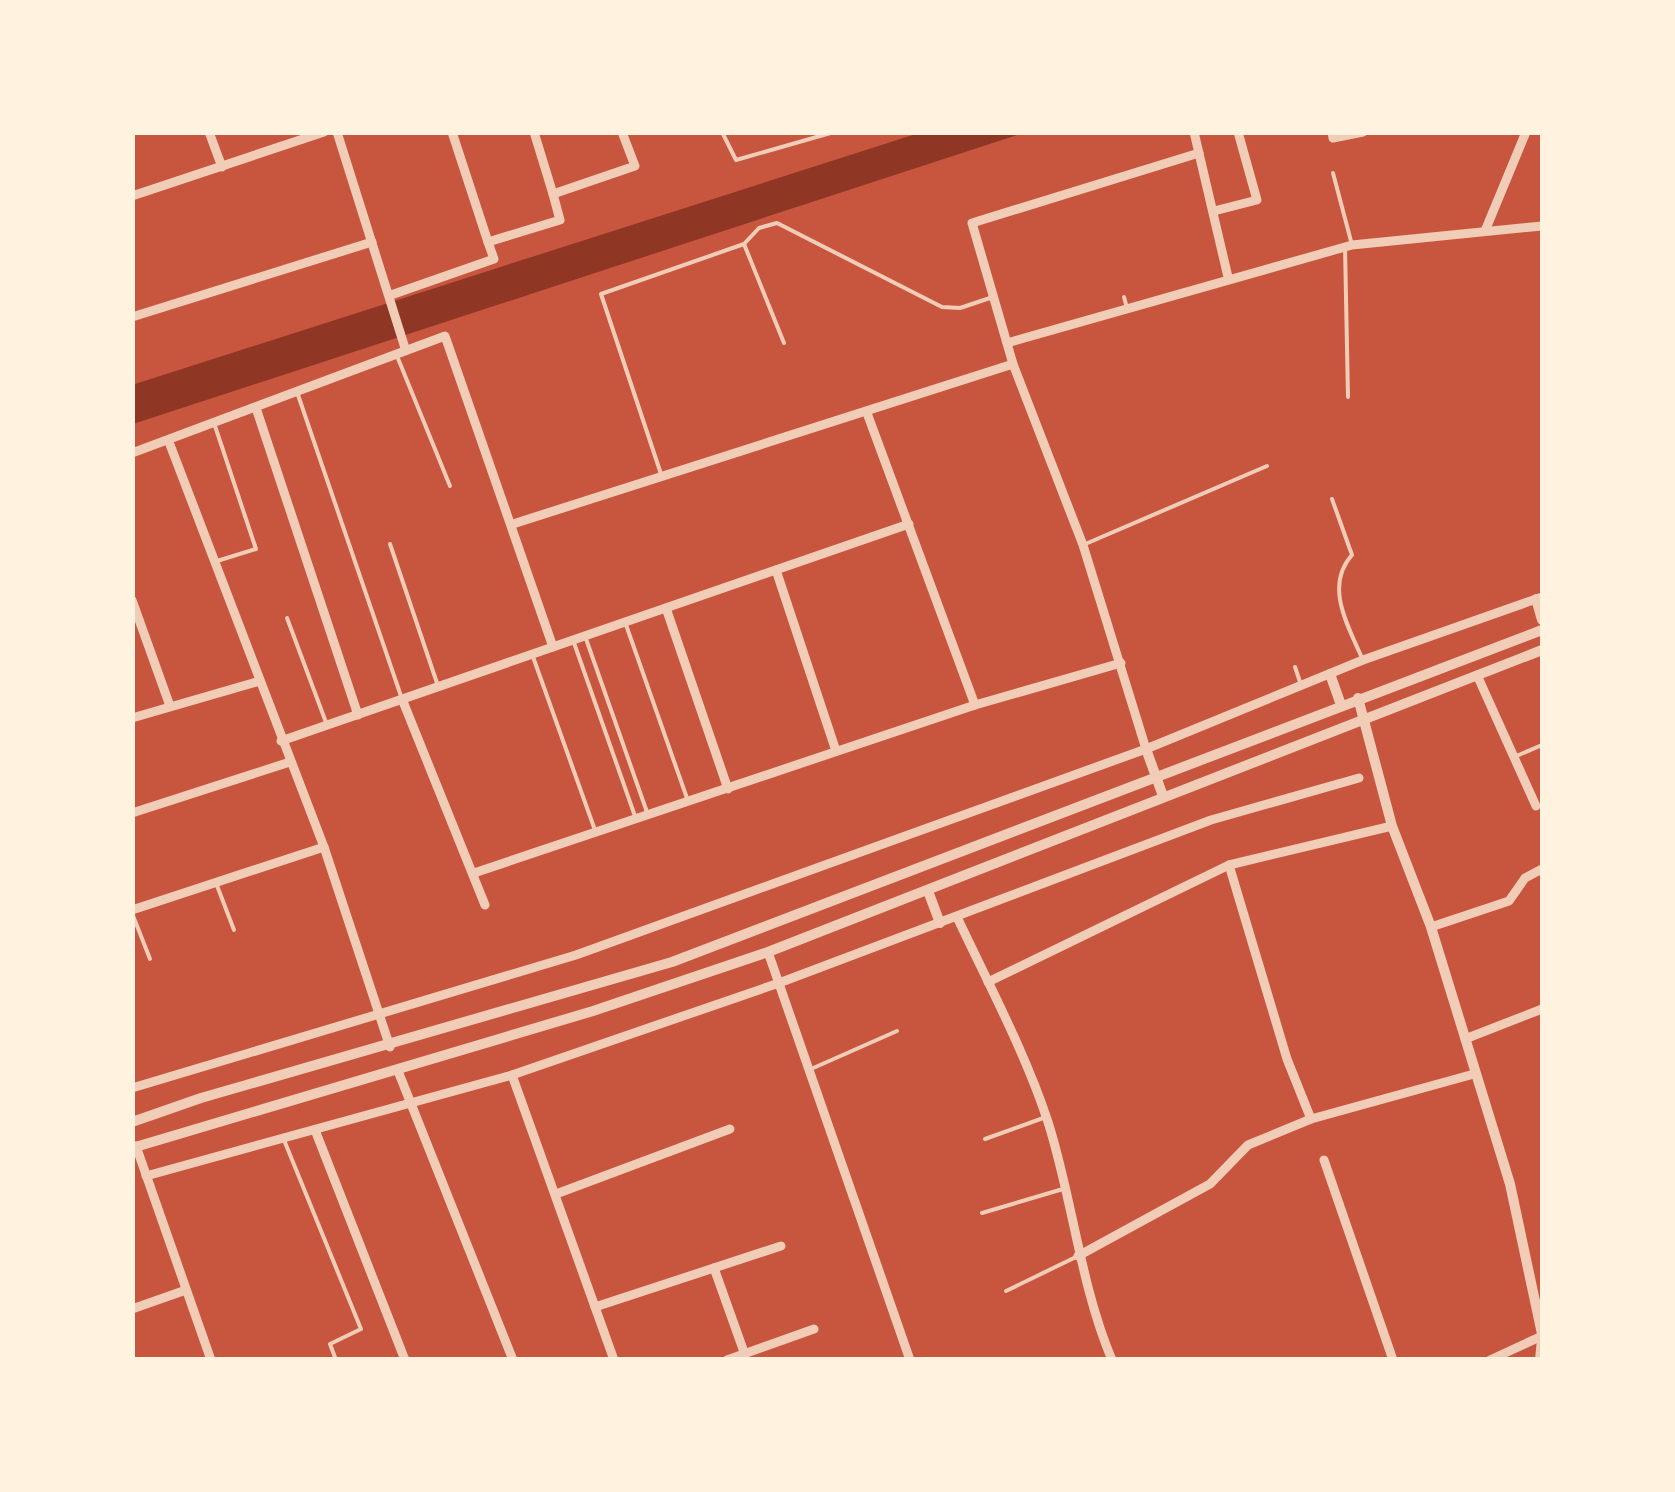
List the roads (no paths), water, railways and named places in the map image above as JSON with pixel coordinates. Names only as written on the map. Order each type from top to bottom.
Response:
[{"type":"street","points":[[209,132],[222,167]]},
{"type":"street","points":[[132,196],[324,132]]},
{"type":"street","points":[[337,132],[391,295],[400,350]]},
{"type":"street","points":[[391,295],[494,259],[452,132]]},
{"type":"street","points":[[488,242],[560,220],[534,132]]},
{"type":"street","points":[[553,194],[635,166],[622,132]]},
{"type":"street","points":[[1194,132],[1228,277]]},
{"type":"street","points":[[1214,211],[1258,200],[1238,132]]},
{"type":"street","points":[[1332,132],[1333,138],[1362,132]]},
{"type":"street","points":[[1485,231],[1526,132]]},
{"type":"street","points":[[1162,796],[1083,544],[1014,364],[972,223],[1199,153]]},
{"type":"street","points":[[1007,342],[1126,302],[1348,246],[1542,226]]},
{"type":"street","points":[[132,317],[372,242]]},
{"type":"street","points":[[132,454],[215,426],[400,350],[445,336],[553,646]]},
{"type":"street","points":[[513,524],[1014,364]]},
{"type":"street","points":[[256,408],[358,715]]},
{"type":"street","points":[[867,412],[975,705]]},
{"type":"street","points":[[169,442],[324,847],[398,1071],[513,1360]]},
{"type":"street","points":[[281,741],[909,524]]},
{"type":"street","points":[[776,570],[836,751]]},
{"type":"street","points":[[132,1088],[576,956],[1146,749],[1363,660],[1539,598],[1542,620]]},
{"type":"street","points":[[132,600],[170,706]]},
{"type":"street","points":[[666,608],[728,789]]},
{"type":"street","points":[[132,1122],[202,1098],[390,1047],[672,962],[1542,630]]},
{"type":"street","points":[[211,1360],[134,1143],[398,1071],[768,952],[1542,650]]},
{"type":"street","points":[[474,873],[975,705],[1121,663]]},
{"type":"street","points":[[1330,674],[1341,705]]},
{"type":"street","points":[[1477,675],[1536,806]]},
{"type":"street","points":[[132,718],[260,680]]},
{"type":"street","points":[[1358,698],[1392,826],[1431,927],[1521,1227],[1542,1336],[1540,1360]]},
{"type":"street","points":[[402,699],[485,904]]},
{"type":"street","points":[[132,813],[290,762]]},
{"type":"street","points":[[146,1176],[512,1074],[779,983],[1211,820],[1359,778]]},
{"type":"street","points":[[988,982],[1229,865],[1392,826]]},
{"type":"street","points":[[132,912],[324,847]]},
{"type":"street","points":[[1229,865],[1287,1059],[1311,1119]]},
{"type":"street","points":[[1431,927],[1509,901],[1526,878],[1542,868]]},
{"type":"street","points":[[928,891],[940,923]]},
{"type":"street","points":[[957,917],[1046,1117],[1067,1187],[1078,1256],[1112,1360]]},
{"type":"street","points":[[768,952],[806,1071],[910,1360]]},
{"type":"street","points":[[1464,1039],[1542,1009]]},
{"type":"street","points":[[512,1074],[614,1360]]},
{"type":"street","points":[[1078,1256],[1210,1184],[1248,1145],[1311,1119],[1474,1074]]},
{"type":"street","points":[[315,1130],[405,1360]]},
{"type":"street","points":[[556,1194],[730,1130]]},
{"type":"street","points":[[1324,1160],[1393,1360]]},
{"type":"street","points":[[595,1307],[781,1246]]},
{"type":"street","points":[[714,1268],[744,1352]]},
{"type":"street","points":[[132,1309],[186,1290]]},
{"type":"street","points":[[727,1360],[795,1339],[814,1329]]},
{"type":"street","points":[[1490,1360],[1542,1336]]},
{"type":"lane","points":[[722,132],[736,160],[834,132]]},
{"type":"lane","points":[[1334,173],[1348,246],[1348,396]]},
{"type":"lane","points":[[662,478],[601,294],[744,244],[759,228],[777,224],[942,307],[960,308],[994,296]]},
{"type":"lane","points":[[744,244],[784,342]]},
{"type":"lane","points":[[400,350],[450,486]]},
{"type":"lane","points":[[296,391],[402,699]]},
{"type":"lane","points":[[215,426],[256,549],[215,562]]},
{"type":"lane","points":[[1083,544],[1267,466]]},
{"type":"lane","points":[[1332,499],[1352,555],[1337,578],[1337,590],[1363,660]]},
{"type":"lane","points":[[390,544],[438,686]]},
{"type":"lane","points":[[287,618],[327,725]]},
{"type":"lane","points":[[625,622],[688,801]]},
{"type":"lane","points":[[585,636],[648,815]]},
{"type":"lane","points":[[573,640],[636,818]]},
{"type":"lane","points":[[532,654],[596,833]]},
{"type":"lane","points":[[1295,668],[1302,686]]},
{"type":"lane","points":[[1514,757],[1542,745]]},
{"type":"lane","points":[[216,883],[234,930]]},
{"type":"lane","points":[[132,912],[150,960]]},
{"type":"lane","points":[[806,1071],[897,1032]]},
{"type":"lane","points":[[985,1139],[1046,1117]]},
{"type":"lane","points":[[284,1140],[362,1330],[330,1344],[336,1360]]},
{"type":"lane","points":[[982,1213],[1067,1187]]},
{"type":"lane","points":[[1006,1291],[1078,1256]]}]
